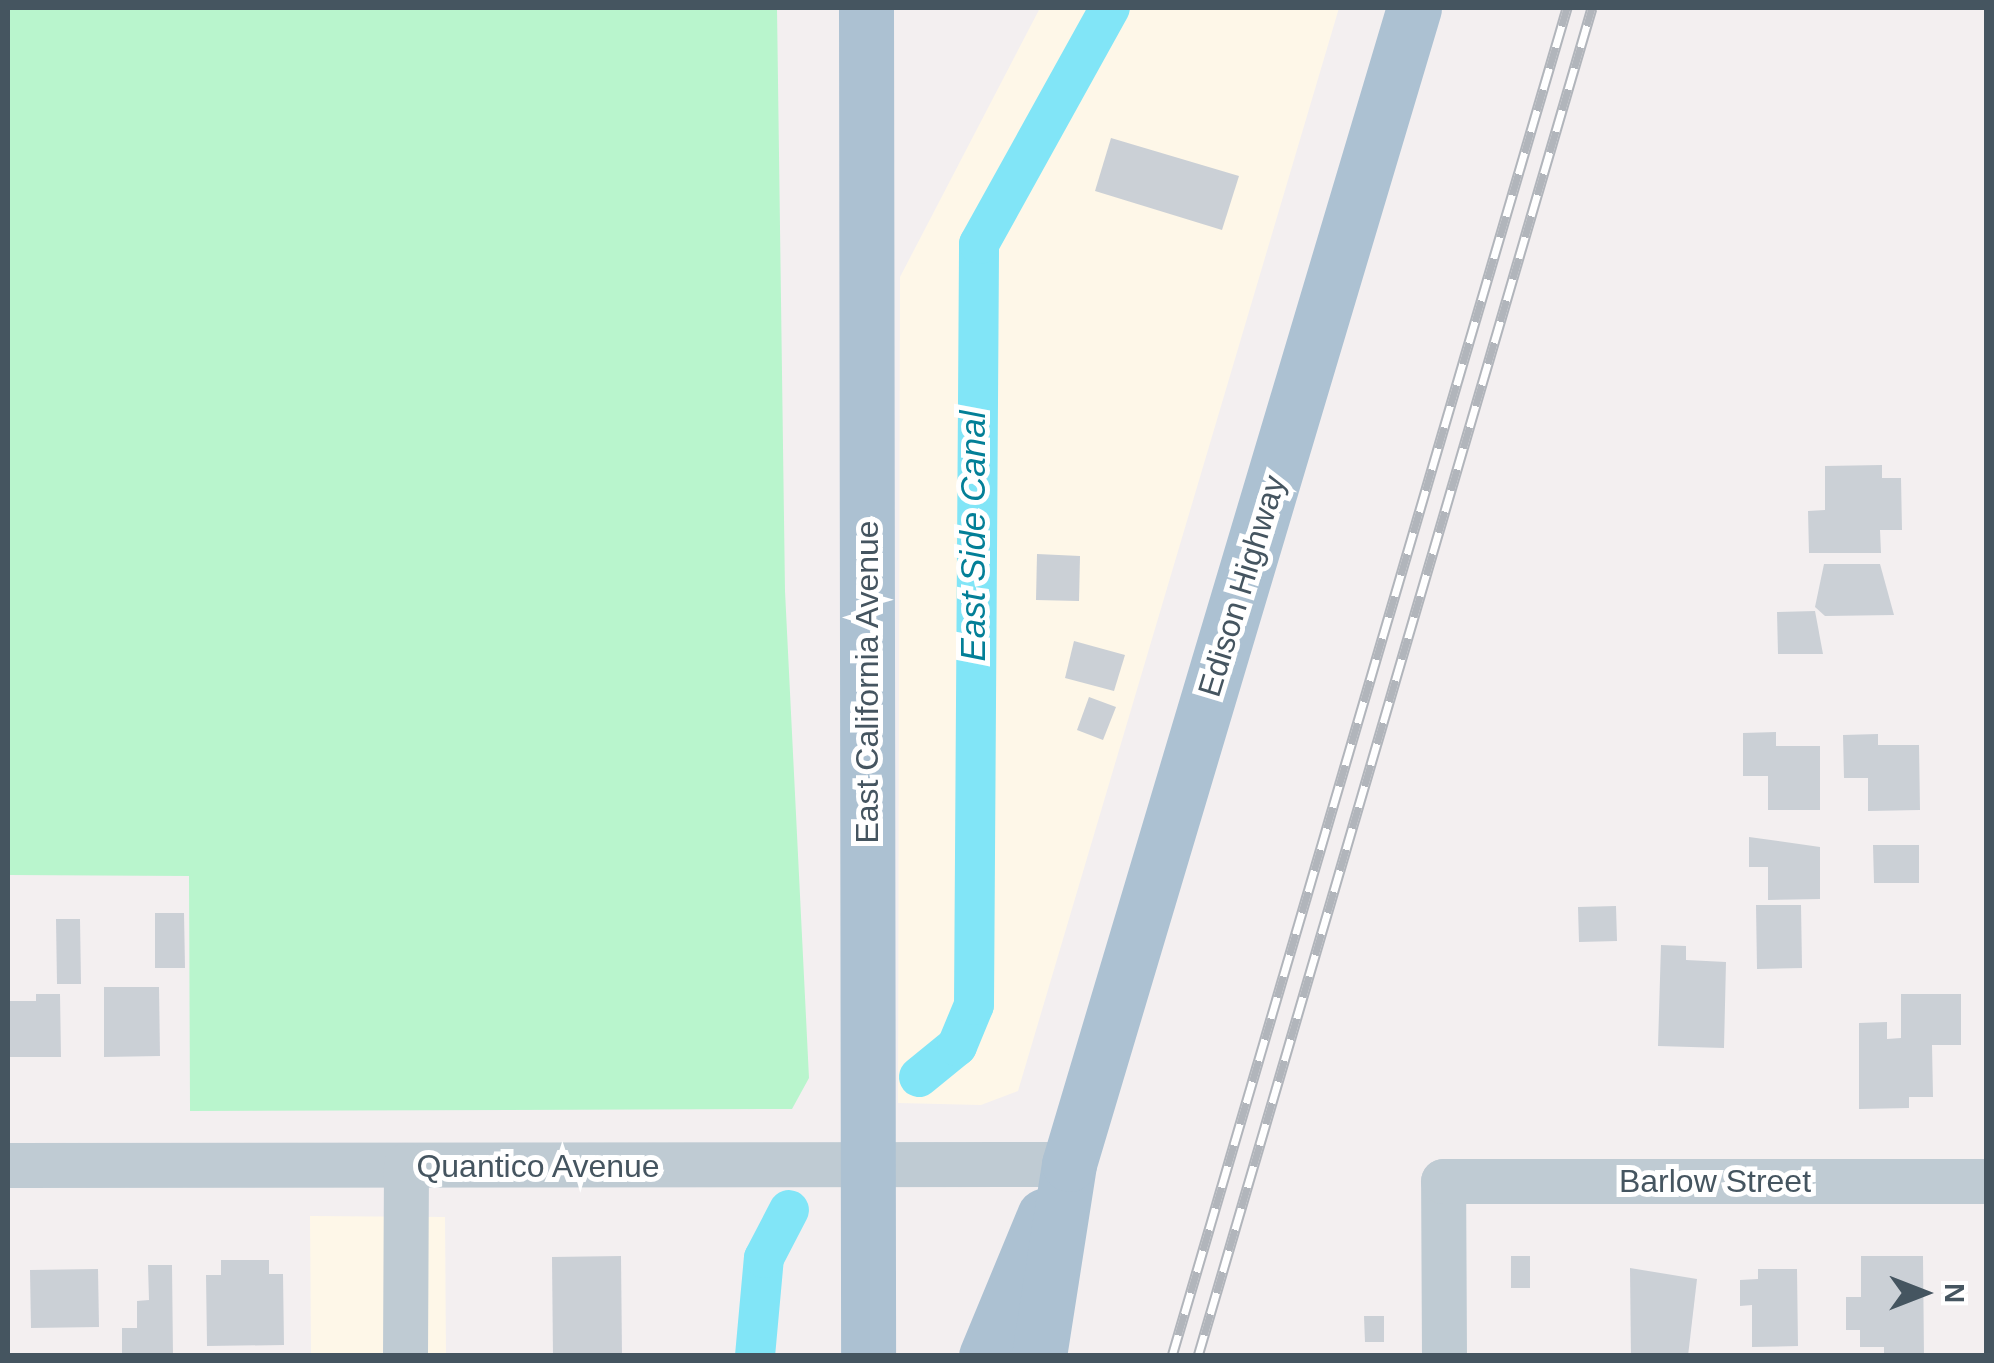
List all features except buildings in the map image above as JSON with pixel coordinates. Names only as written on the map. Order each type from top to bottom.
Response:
[{"type":"main road","name":"East California Avenue","points":[[866,8],[868,1356]]},
{"type":"main road","name":"Edison Highway","points":[[986,1356],[1070,1164],[1414,8]]},
{"type":"main road","name":"Edison Highway","points":[[1039,1356],[1070,1164]]},
{"type":"street","name":"Quantico Avenue","points":[[8,1165],[1070,1164]]},
{"type":"street","points":[[404,1356],[406,1165]]},
{"type":"street","name":"Barlow Street","points":[[1444,1356],[1443,1181],[1986,1181]]},
{"type":"shaded area","points":[[1040,8],[1339,8],[1018,1091],[981,1105],[898,1103],[900,277]]},
{"type":"shaded area","points":[[310,1216],[445,1217],[446,1355],[311,1355]]},
{"type":"green space","points":[[8,8],[777,8],[785,591],[809,1078],[792,1109],[190,1111],[189,876],[8,875]]},
{"type":"waterway","name":"East Side Canal","points":[[919,1077],[957,1046],[974,1005],[979,244],[1110,8]]},
{"type":"waterway","name":"East Side Canal","points":[[755,1356],[764,1258],[789,1210]]},
{"type":"railway","points":[[1172,1356],[1567,8]]},
{"type":"railway","points":[[1198,1356],[1592,8]]}]
